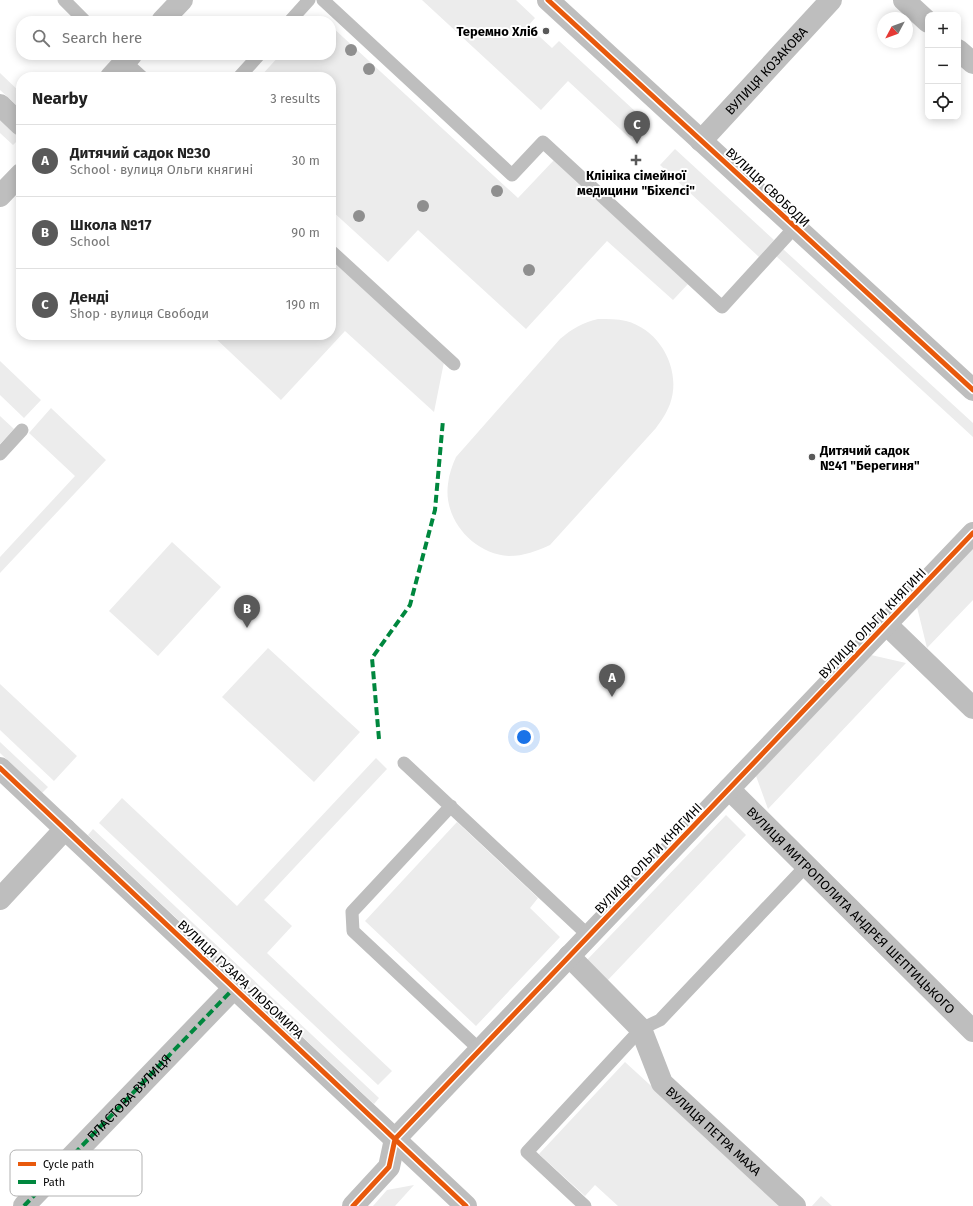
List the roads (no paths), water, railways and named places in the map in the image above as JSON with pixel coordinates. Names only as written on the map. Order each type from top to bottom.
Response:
[{"type":"street","points":[[167,16],[182,0]]},
{"type":"street","name":"ВУЛИЦЯ СВОБОДИ","points":[[548,0],[973,390]]},
{"type":"street","name":"ВУЛИЦЯ КОЗАКОВА","points":[[701,141],[831,0]]},
{"type":"street","points":[[904,0],[925,19]]},
{"type":"street","points":[[961,53],[973,63]]},
{"type":"street","points":[[0,105],[16,119]]},
{"type":"street","points":[[0,196],[16,179]]},
{"type":"street","name":"ВУЛИЦЯ ОЛЬГИ КНЯГИНІ","points":[[395,1139],[973,533]]},
{"type":"street","points":[[886,624],[973,708]]},
{"type":"street","name":"ВУЛИЦЯ ГУЗАРА ЛЮБОМИРА","points":[[0,768],[466,1206]]},
{"type":"street","name":"ВУЛИЦЯ МИТРОПОЛИТА АНДРЕЯ ШЕПТИЦЬКОГО","points":[[729,789],[973,1031]]},
{"type":"street","points":[[0,899],[65,829]]},
{"type":"street","name":"ВУЛИЦЯ ПЕТРА МАХА","points":[[569,956],[641,1029],[662,1083],[795,1206]]},
{"type":"street","name":"ПЛАСТОВА ВУЛИЦЯ","points":[[78,1150],[234,988]]},
{"type":"street","points":[[353,1206],[389,1167],[395,1139]]},
{"type":"street","name":"ПЛАСТОВА ВУЛИЦЯ","points":[[24,1206],[34,1196]]},
{"type":"lane","points":[[64,0],[80,16]]},
{"type":"lane","points":[[295,16],[310,0]]},
{"type":"lane","points":[[323,0],[512,174],[543,142],[722,307],[795,227]]},
{"type":"lane","points":[[244,72],[254,60]]},
{"type":"lane","points":[[121,62],[135,72]]},
{"type":"lane","points":[[336,256],[454,364]]},
{"type":"lane","points":[[0,454],[22,430]]},
{"type":"lane","points":[[404,763],[589,936]]},
{"type":"lane","points":[[450,806],[352,912],[353,931],[480,1050]]},
{"type":"lane","points":[[585,1206],[527,1152],[641,1029],[660,1020],[806,866]]},
{"type":"place","name":"Теремно Хліб","points":[[546,31]]},
{"type":"place","name":"Денді","points":[[637,144]]},
{"type":"place","name":"Клініка сімейної медицини \"Біхелсі\"","points":[[636,160]]},
{"type":"place","name":"Дитячий садок №41 \"Берегиня\"","points":[[812,457]]},
{"type":"place","name":"Школа №17","points":[[247,628]]},
{"type":"place","name":"Дитячий садок №30","points":[[612,697]]}]
